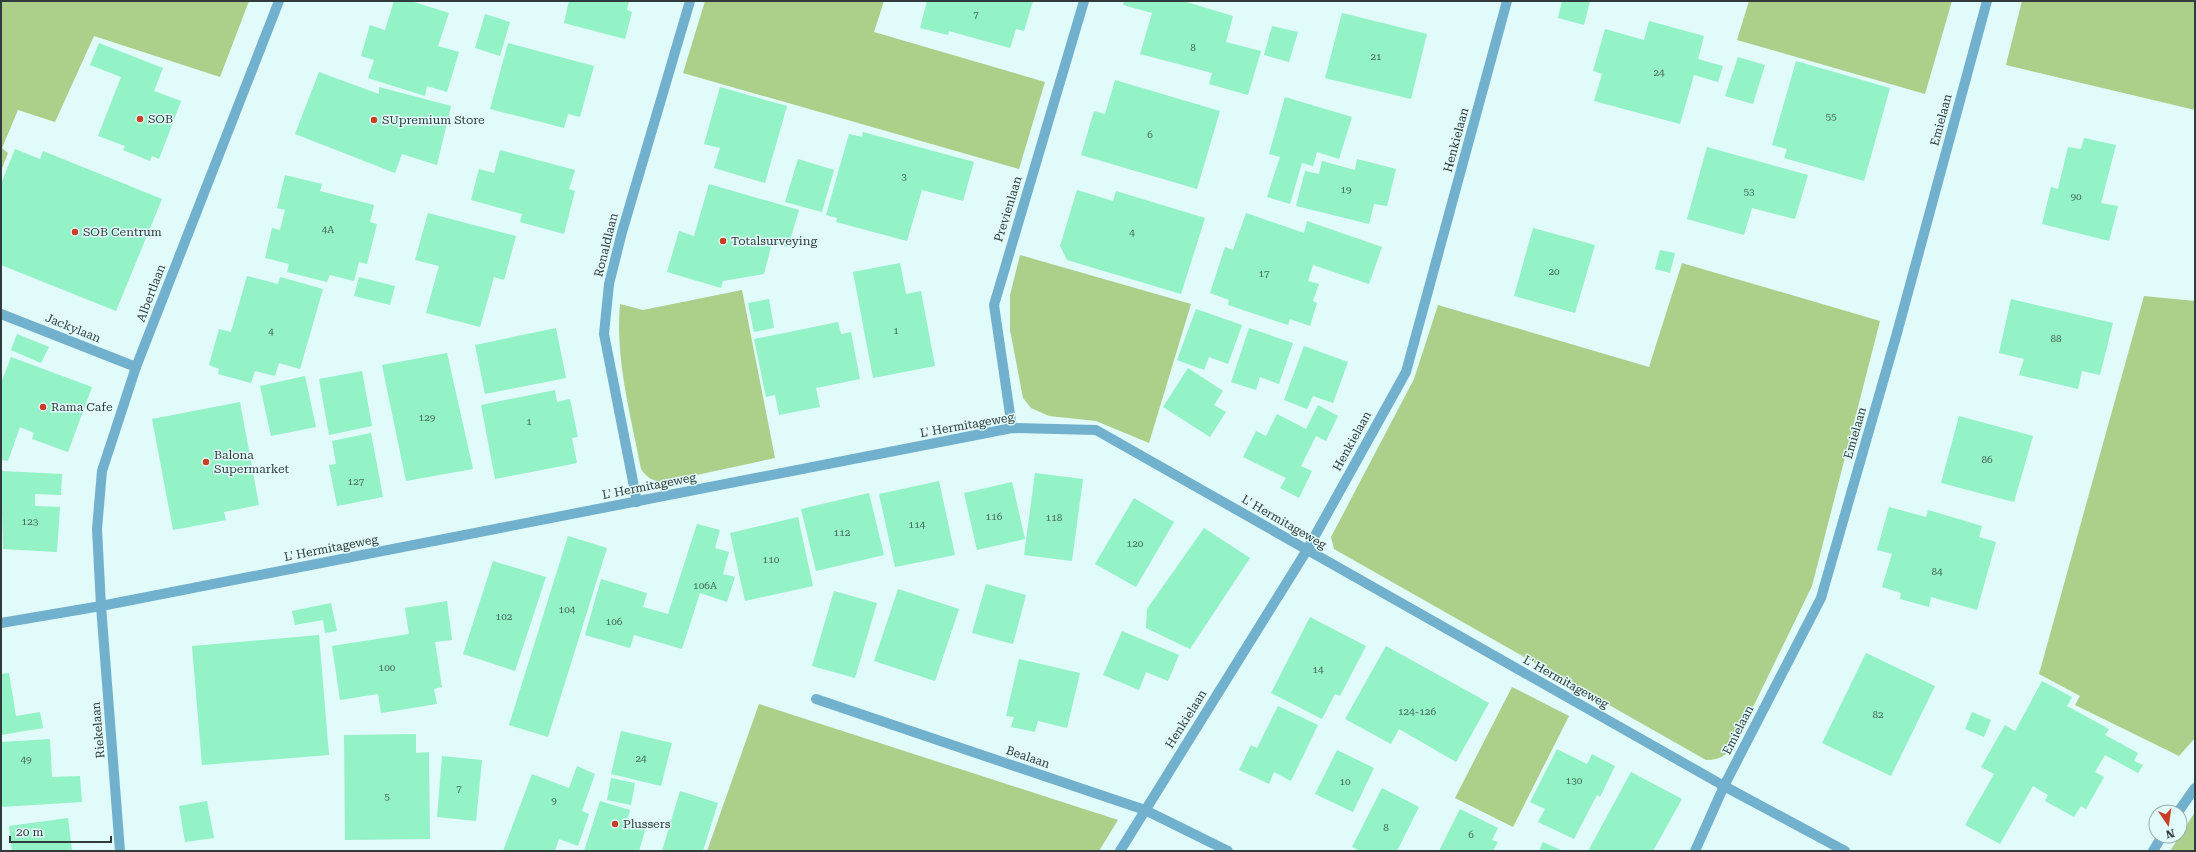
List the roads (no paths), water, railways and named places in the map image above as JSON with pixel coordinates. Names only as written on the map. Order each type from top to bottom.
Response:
[{"type":"street","name":"Albertlaan","points":[[101,606],[98,529],[102,472],[136,367],[279,1]]},
{"type":"street","name":"Ronaldlaan","points":[[637,502],[604,334],[609,284],[622,232],[690,1]]},
{"type":"street","name":"Previenlaan","points":[[1012,428],[994,305],[1084,1]]},
{"type":"street","name":"Henkielaan","points":[[1120,851],[1307,550],[1406,372],[1507,1]]},
{"type":"street","name":"Emielaan","points":[[1695,851],[1724,786],[1821,598],[1897,333],[1987,1]]},
{"type":"street","name":"Jackylaan","points":[[1,314],[136,367]]},
{"type":"street","name":"L' Hermitageweg","points":[[1,623],[101,606],[1012,428],[1096,430],[1724,786],[1845,851]]},
{"type":"street","name":"Riekelaan","points":[[101,606],[120,851]]},
{"type":"street","name":"Bealaan","points":[[816,699],[1145,810],[1228,851]]},
{"type":"street","points":[[2184,804],[2195,788]]},
{"type":"place","name":"SOB","points":[[140,119]]},
{"type":"place","name":"SUpremium Store","points":[[374,120]]},
{"type":"place","name":"SOB Centrum","points":[[75,232]]},
{"type":"place","name":"Totalsurveying","points":[[723,241]]},
{"type":"place","name":"Rama Cafe","points":[[43,407]]},
{"type":"place","name":"Balona Supermarket","points":[[206,462]]},
{"type":"place","name":"Plussers","points":[[615,824]]}]
